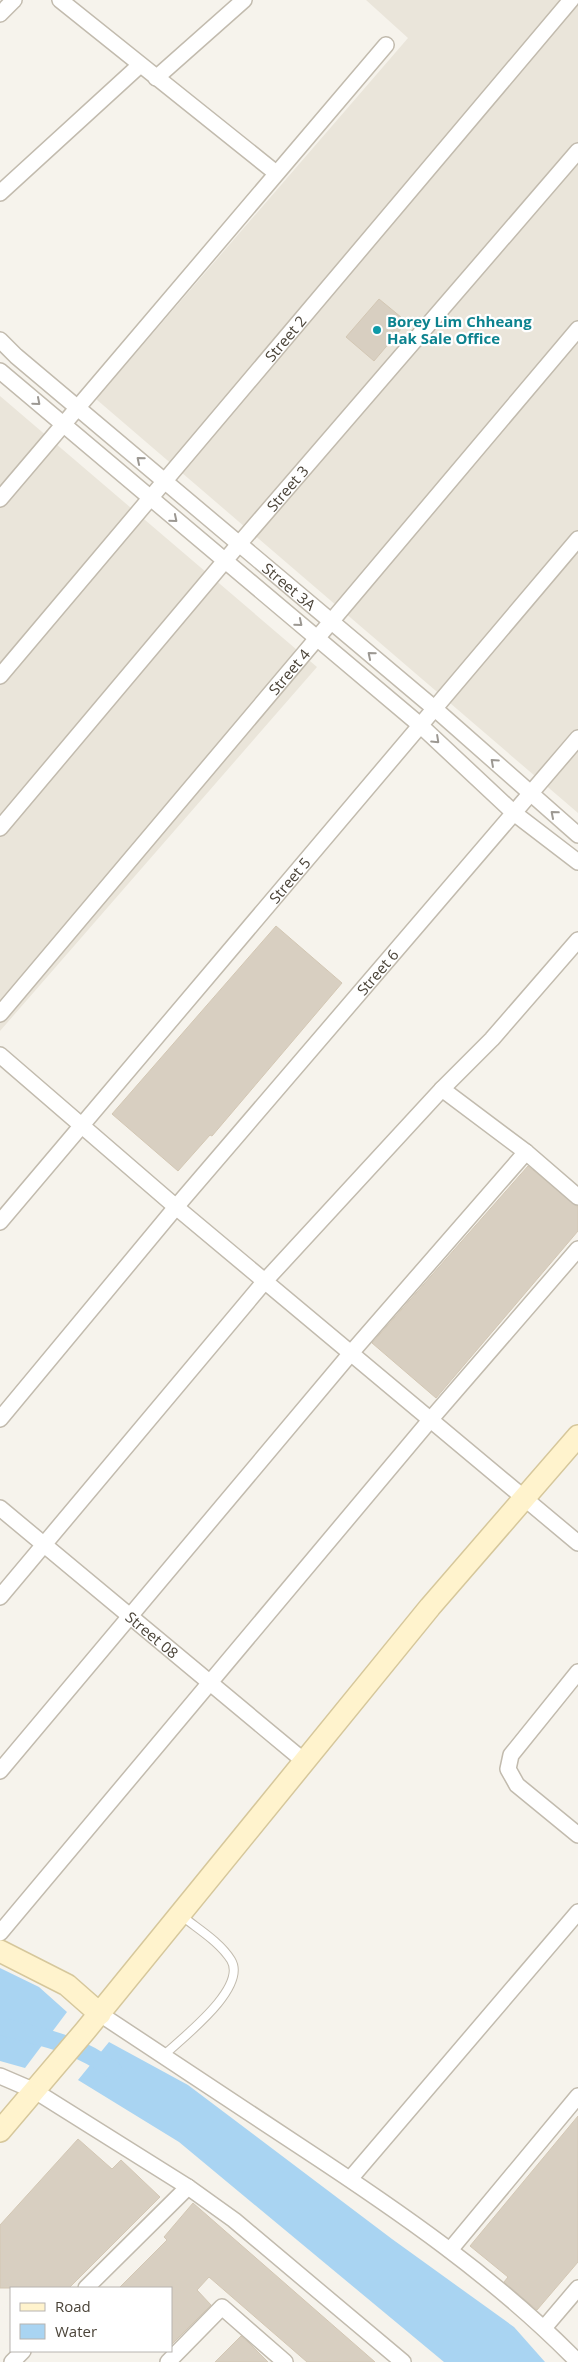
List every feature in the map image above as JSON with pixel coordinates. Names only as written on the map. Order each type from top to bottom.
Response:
[{"type":"street","points":[[0,14],[14,0]]},
{"type":"street","points":[[60,0],[276,173]]},
{"type":"street","points":[[156,78],[244,0]]},
{"type":"street","name":"Street 2","points":[[0,676],[571,0]]},
{"type":"street","points":[[0,499],[76,407],[386,45]]},
{"type":"street","points":[[0,193],[140,65]]},
{"type":"street","name":"Street 3","points":[[0,828],[239,544],[578,151]]},
{"type":"street","name":"Street 4","points":[[0,1014],[578,329]]},
{"type":"street","name":"Street 3A","points":[[0,340],[76,407],[434,708],[578,835]]},
{"type":"street","name":"Street 3A","points":[[1,374],[420,725],[514,813],[578,862]]},
{"type":"street","name":"Street 5","points":[[0,1222],[578,538]]},
{"type":"street","name":"Street 6","points":[[0,1419],[176,1207],[578,738]]},
{"type":"street","points":[[0,1597],[265,1281],[442,1089],[492,1039],[578,940]]},
{"type":"street","points":[[0,1055],[176,1207],[578,1542]]},
{"type":"street","points":[[442,1089],[526,1152],[578,1197]]},
{"type":"street","points":[[0,1772],[352,1353],[526,1152]]},
{"type":"street","points":[[0,1933],[431,1419],[578,1249]]},
{"type":"street","points":[[0,2130],[86,2032],[430,1607],[578,1436]]},
{"type":"street","name":"Street 08","points":[[0,1508],[304,1761]]},
{"type":"street","points":[[578,1672],[511,1755],[508,1769],[518,1785],[578,1836]]},
{"type":"street","points":[[350,2179],[578,1912]]},
{"type":"street","points":[[0,1951],[66,1985],[100,2014],[350,2179],[450,2250],[544,2328],[578,2362]]},
{"type":"street","points":[[0,2076],[34,2091],[188,2187],[234,2220],[403,2362]]},
{"type":"street","points":[[450,2250],[578,2096]]},
{"type":"street","points":[[87,2287],[188,2187]]},
{"type":"street","points":[[544,2328],[578,2288]]},
{"type":"street","points":[[168,2362],[222,2307],[285,2362]]},
{"type":"street","points":[[12,2362],[22,2352]]},
{"type":"lane","points":[[163,2056],[220,2001],[234,1980],[232,1962],[222,1949],[180,1914]]},
{"type":"shaded area","points":[[366,0],[578,0],[578,813],[96,399],[408,38]]},
{"type":"shaded area","points":[[0,396],[317,667],[0,1031]]},
{"type":"water","points":[[0,1968],[39,1987],[67,2012],[25,2068],[0,2061]]},
{"type":"water","points":[[109,2042],[188,2085],[392,2239],[514,2327],[545,2362],[444,2362],[179,2142],[78,2080]]},
{"type":"building","name":"Borey Lim Chheang Hak Sale Office","points":[[379,299],[407,322],[374,361],[346,337]]},
{"type":"building","points":[[276,926],[342,983],[212,1136],[210,1135],[178,1171],[112,1114]]},
{"type":"building","points":[[528,1166],[578,1207],[578,1231],[436,1398],[372,1343]]},
{"type":"building","points":[[578,2116],[578,2262],[537,2310],[504,2282],[508,2277],[470,2246]]},
{"type":"building","points":[[78,2139],[112,2169],[121,2160],[160,2197],[70,2287],[0,2288],[0,2225]]},
{"type":"building","points":[[193,2203],[375,2362],[307,2362],[209,2277],[197,2290],[211,2305],[172,2344],[172,2287],[120,2287],[167,2240],[164,2237]]},
{"type":"building","points":[[241,2336],[248,2342],[268,2362],[215,2362]]},
{"type":"waterway","points":[[0,2026],[60,2042],[87,2054],[114,2071]]},
{"type":"place","name":"Borey Lim Chheang Hak Sale Office","points":[[377,330]]}]
